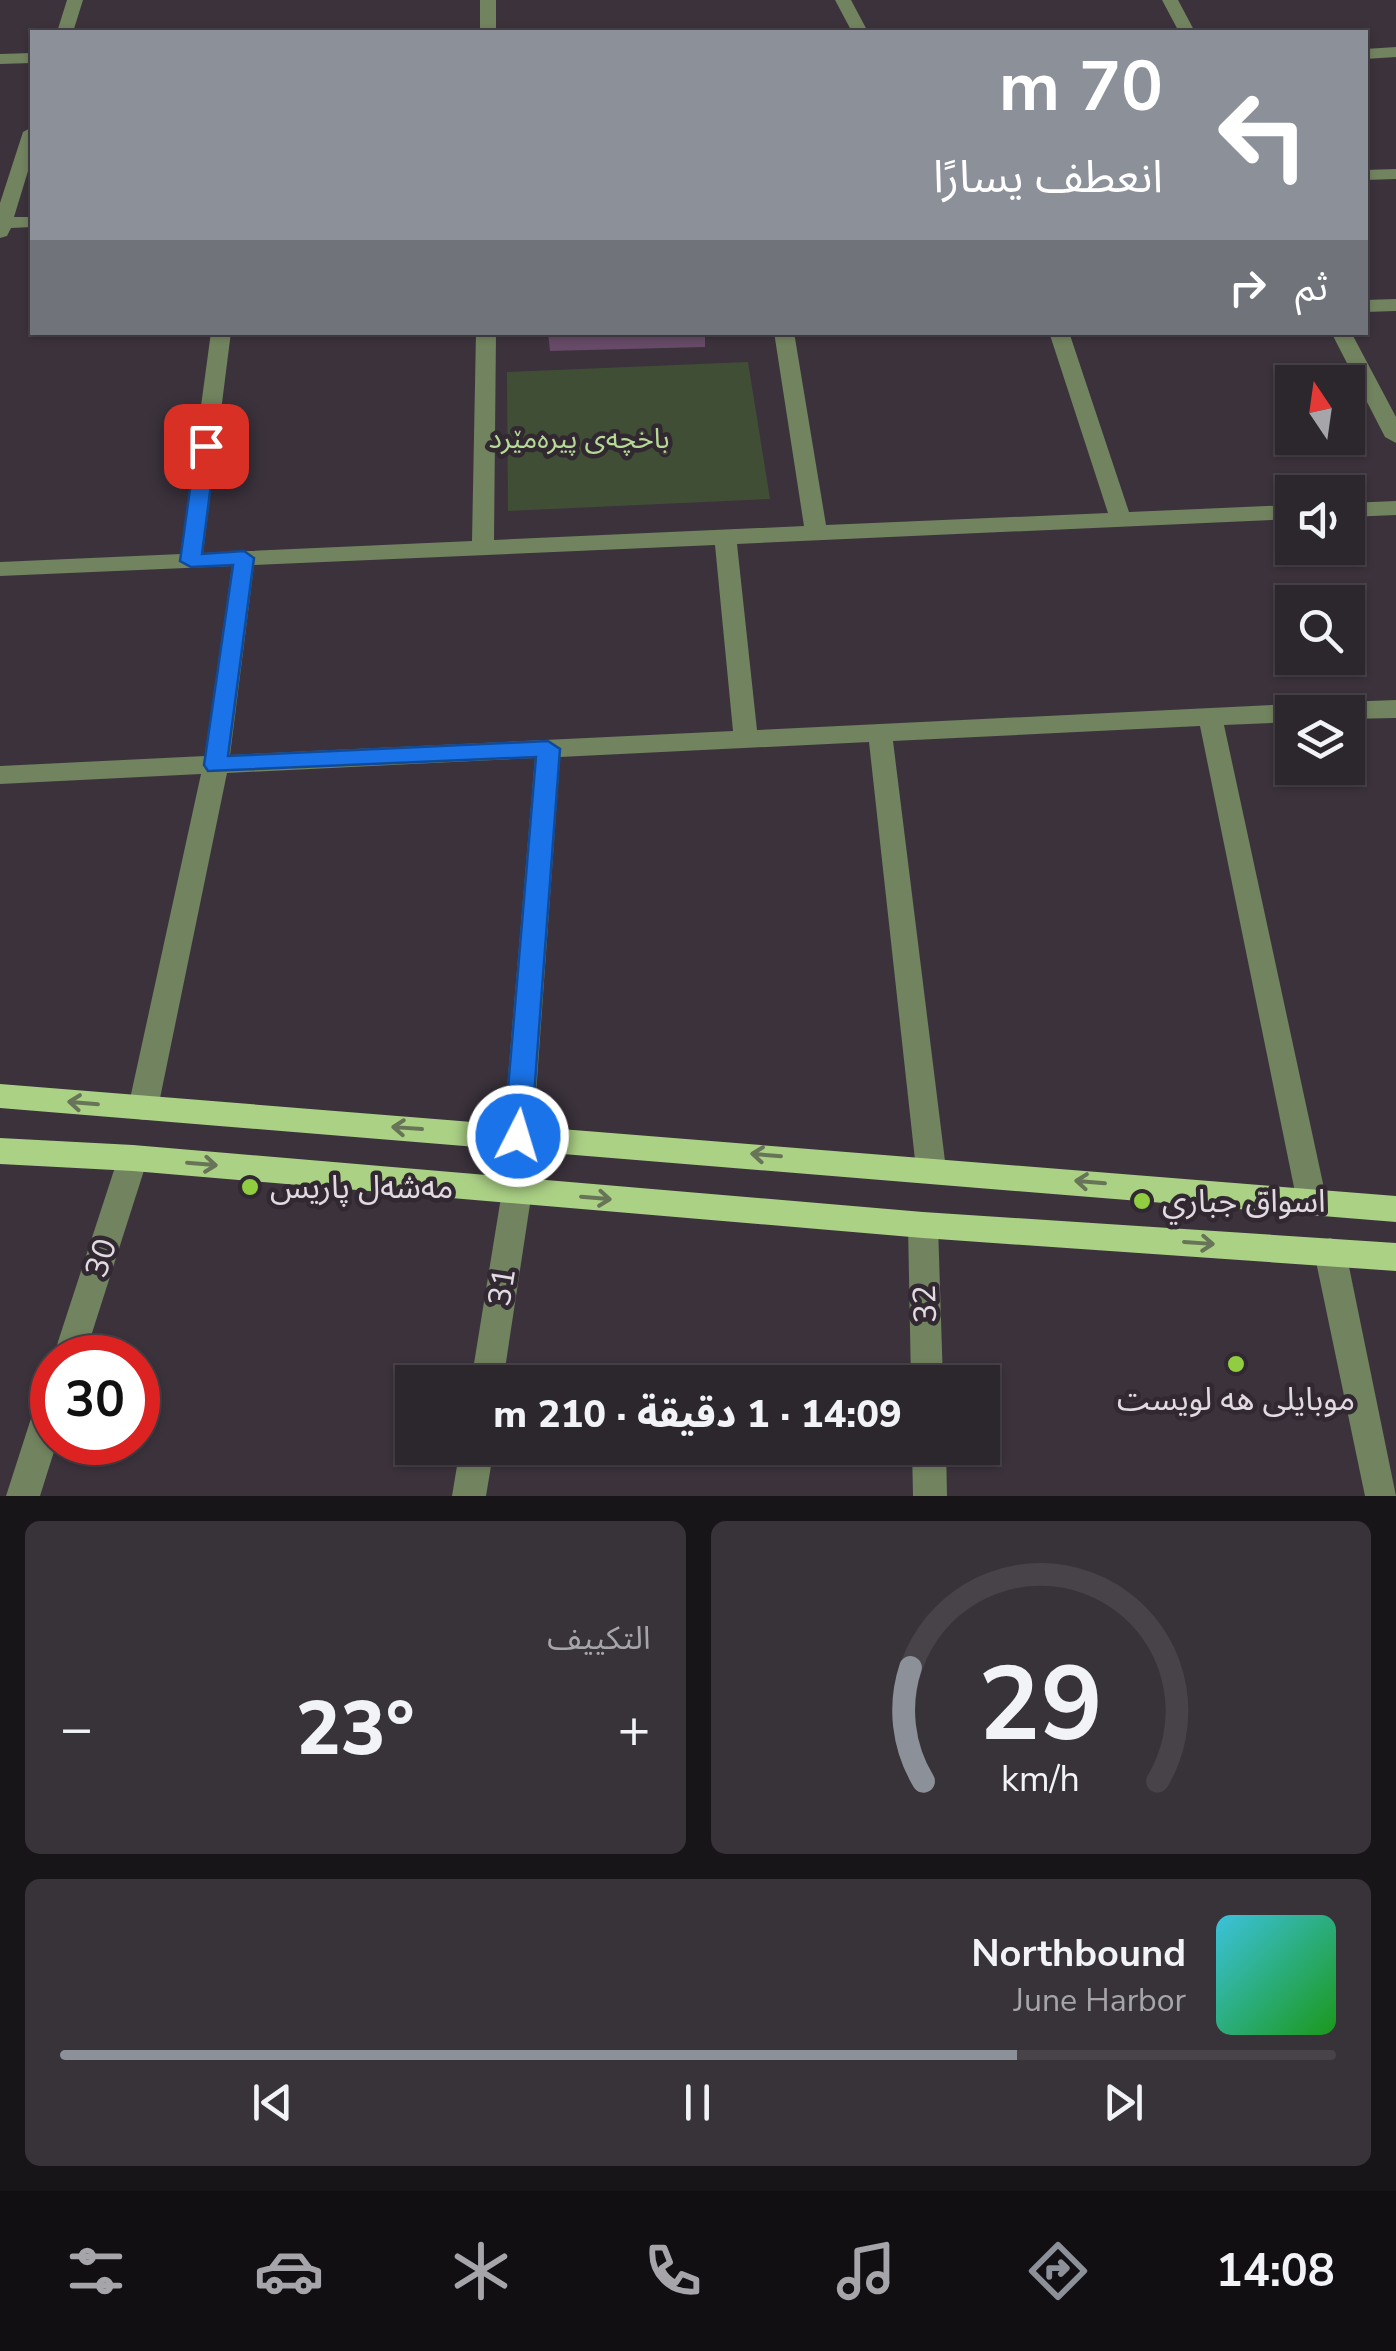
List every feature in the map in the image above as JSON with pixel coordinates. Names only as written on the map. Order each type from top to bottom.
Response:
[{"type":"main road","points":[[0,1096],[1396,1208]]},
{"type":"main road","points":[[0,1152],[133,1158],[923,1225],[1396,1258]]},
{"type":"street","points":[[66,30],[75,0]]},
{"type":"street","points":[[488,0],[488,30]]},
{"type":"street","points":[[843,0],[859,30]]},
{"type":"street","points":[[1170,0],[1186,30]]},
{"type":"street","points":[[1368,54],[1396,52]]},
{"type":"street","points":[[0,58],[30,58]]},
{"type":"street","points":[[30,138],[2,228],[30,222]]},
{"type":"street","points":[[1368,175],[1396,174]]},
{"type":"street","points":[[1368,306],[1396,304]]},
{"type":"street","points":[[191,561],[221,335]]},
{"type":"street","points":[[483,548],[486,335]]},
{"type":"street","points":[[784,335],[816,533]]},
{"type":"street","points":[[1060,335],[1122,520]]},
{"type":"street","points":[[1343,335],[1396,438]]},
{"type":"street","points":[[1365,509],[1396,508]]},
{"type":"street","points":[[0,569],[1275,513]]},
{"type":"street","points":[[725,537],[746,739]]},
{"type":"street","points":[[143,1108],[216,765],[244,558]]},
{"type":"street","points":[[1365,709],[1396,708]]},
{"type":"street","points":[[0,775],[1275,715]]},
{"type":"street","points":[[1210,718],[1312,1202]]},
{"type":"street","points":[[880,733],[931,1169]]},
{"type":"street","points":[[518,1136],[548,749]]},
{"type":"street","name":"30","points":[[75,1335],[133,1158]]},
{"type":"street","name":"31","points":[[490,1365],[517,1191]]},
{"type":"street","name":"32","points":[[923,1225],[927,1365]]},
{"type":"street","points":[[1330,1252],[1382,1496]]},
{"type":"street","points":[[23,1496],[33,1465]]},
{"type":"street","points":[[470,1496],[475,1465]]},
{"type":"street","points":[[929,1465],[930,1496]]},
{"type":"green space","name":"باخچەی پیرەمێرد","points":[[748,362],[770,499],[508,511],[507,372]]},
{"type":"place","name":"مەشەل پاریس","points":[[250,1187]]},
{"type":"place","name":"اسواق جباري","points":[[1142,1201]]},
{"type":"place","name":"موبايلى هه لويست","points":[[1236,1364]]},
{"type":"route","points":[[206,446],[191,561],[244,558],[216,765],[548,749],[518,1136]]}]
